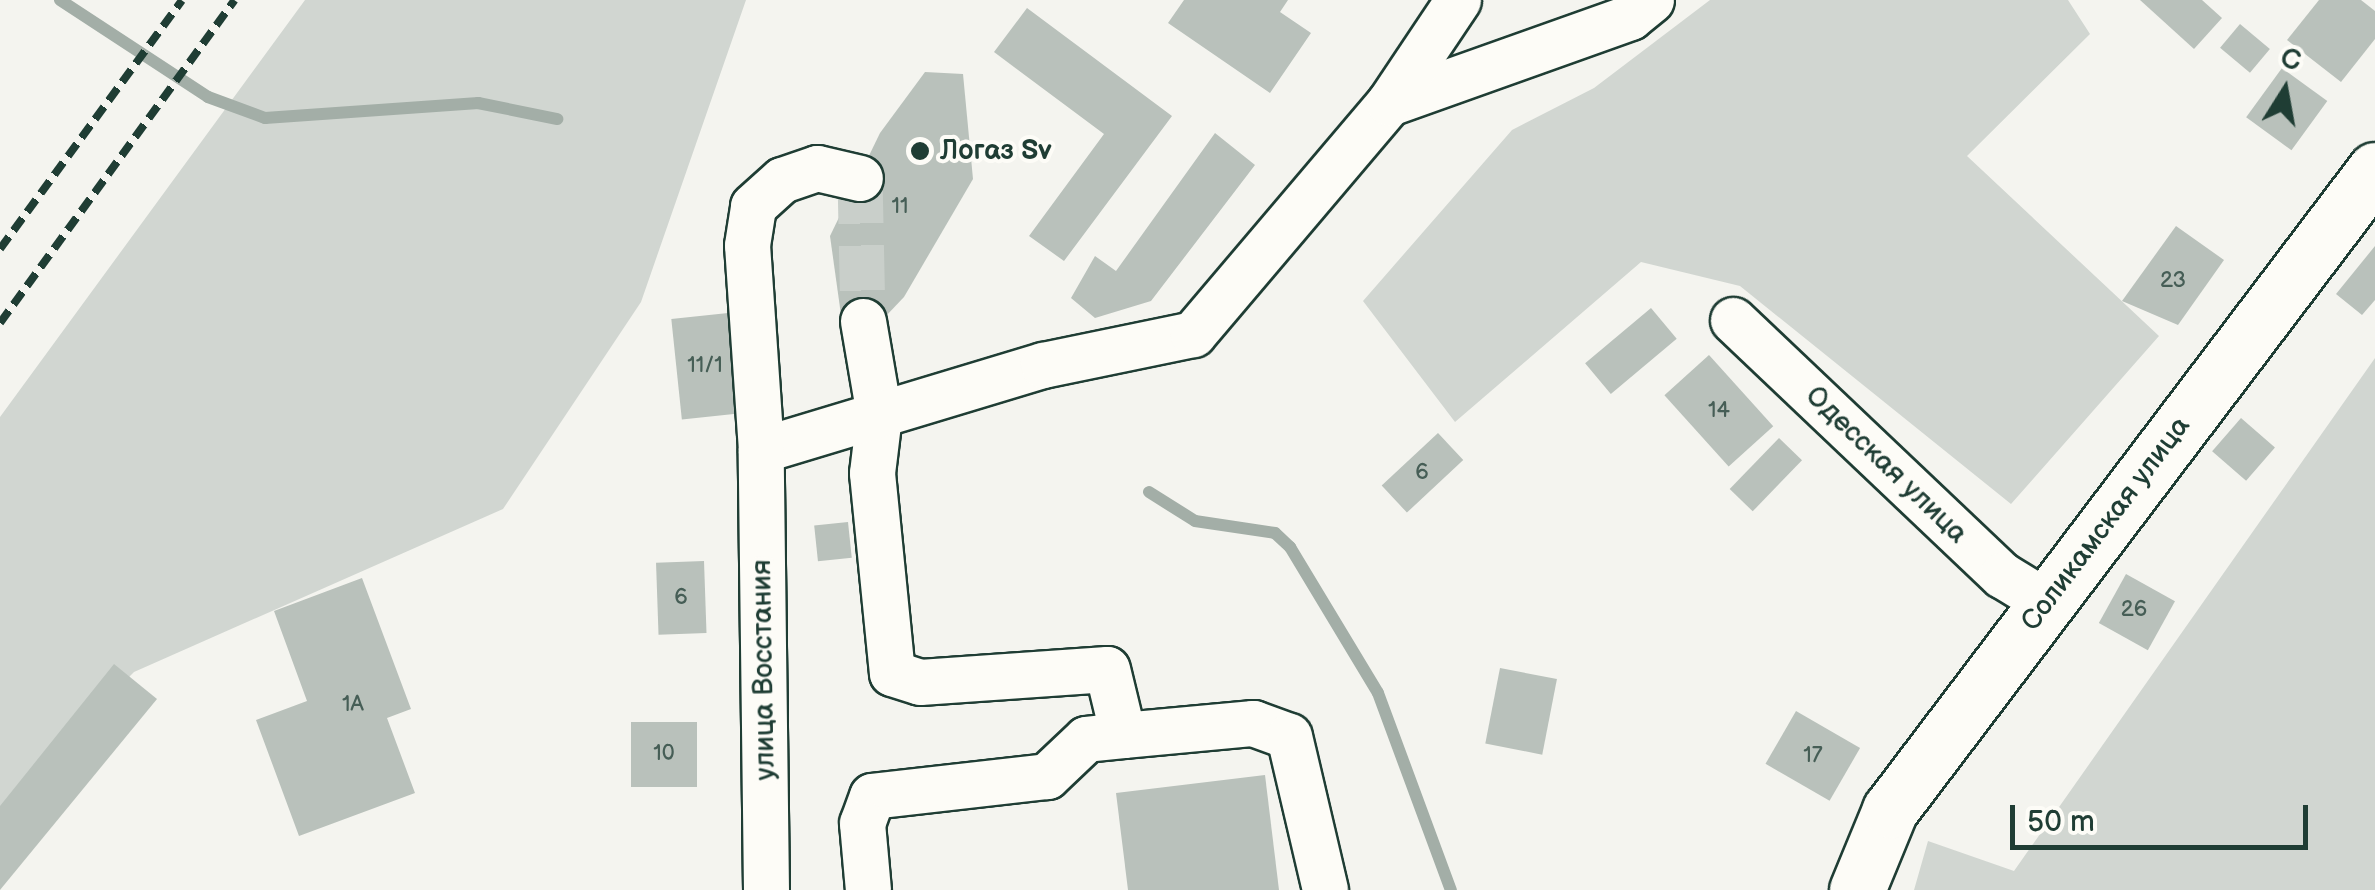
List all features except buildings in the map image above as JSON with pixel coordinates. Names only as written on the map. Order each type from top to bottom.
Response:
[{"type":"main road","name":"Соликамская улица","points":[[1857,890],[1890,810],[2375,170]]},
{"type":"street","points":[[761,450],[1043,365],[1193,334],[1389,103],[1458,0]]},
{"type":"street","points":[[1389,103],[1630,17],[1651,0]]},
{"type":"street","name":"улица Восстания","points":[[766,890],[761,450],[747,245],[754,206],[782,180],[817,168],[860,178]]},
{"type":"street","name":"Одесская улица","points":[[1733,320],[2002,575],[2046,602]]},
{"type":"street","points":[[863,321],[879,415],[872,473],[892,673],[920,682],[1107,669],[1123,734]]},
{"type":"street","points":[[868,890],[862,824],[872,796],[1047,776],[1086,740],[1253,723],[1289,736],[1325,890]]},
{"type":"shaded area","points":[[305,0],[746,0],[641,302],[503,509],[134,672],[0,807],[0,417]]},
{"type":"shaded area","points":[[1710,0],[2068,0],[2090,34],[1967,156],[2159,336],[2011,504],[1740,286],[1641,262],[1455,422],[1363,301],[1512,130],[1594,88]]},
{"type":"shaded area","points":[[2375,358],[2375,890],[1914,890],[1928,841],[2014,871]]},
{"type":"waterway","points":[[60,0],[208,97],[265,118],[478,103],[557,119]]},
{"type":"waterway","points":[[1149,492],[1195,521],[1275,533],[1290,547],[1378,693],[1451,890]]},
{"type":"tunnel","points":[[860,178],[863,321]]},
{"type":"railway","points":[[0,249],[182,0]]},
{"type":"railway","points":[[0,323],[235,0]]},
{"type":"place","name":"Логаз Sv","points":[[920,151]]}]
